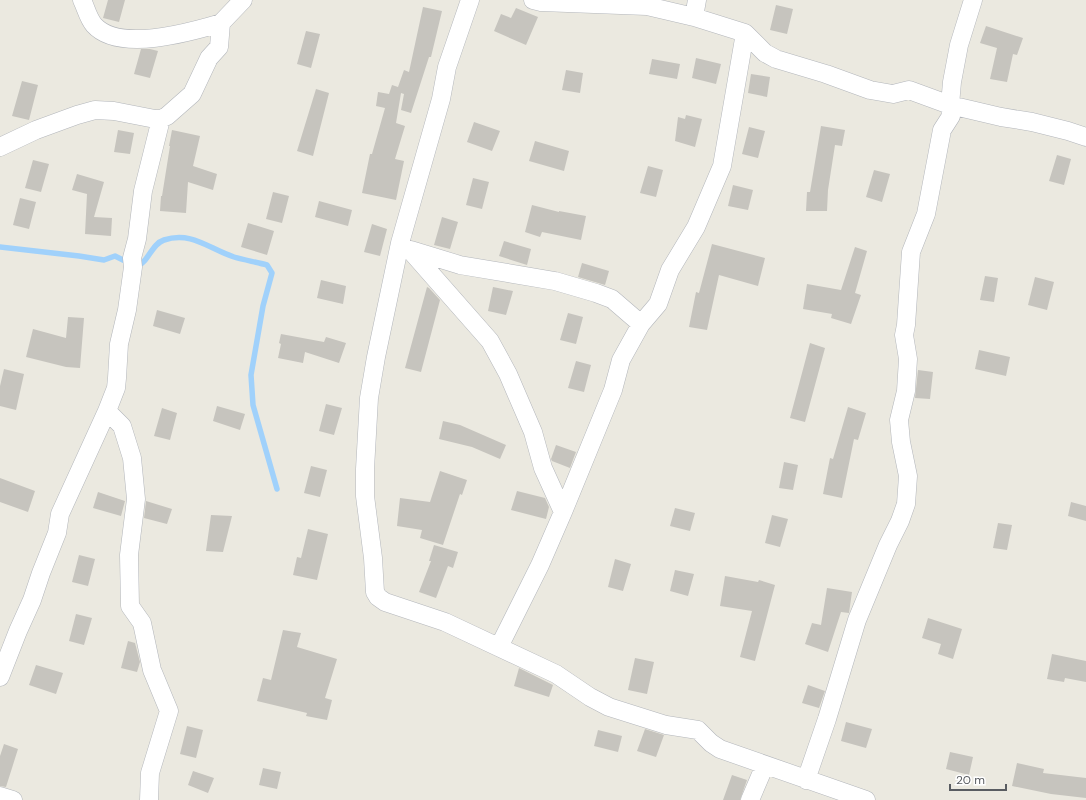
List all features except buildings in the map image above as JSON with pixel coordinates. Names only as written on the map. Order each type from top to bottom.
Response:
[{"type":"street","points":[[82,0],[94,25],[107,35],[137,39],[184,34],[221,23],[243,0]]},
{"type":"street","points":[[470,0],[448,67],[405,247],[376,357],[369,398],[365,496],[373,558],[375,592],[378,597],[385,602],[445,622],[556,674],[590,697],[609,707],[666,724],[698,730],[711,743],[720,749],[866,800]]},
{"type":"street","points":[[533,0],[541,2],[696,9],[745,33],[765,53],[776,59],[826,74],[870,90],[893,94],[909,90],[950,105],[1001,117],[1032,122],[1086,137]]},
{"type":"street","points":[[806,780],[827,719],[857,620],[906,504],[908,476],[901,442],[900,420],[906,391],[908,359],[904,335],[911,252],[926,214],[942,130],[951,116],[950,105],[952,82],[959,44],[973,0]]},
{"type":"street","points":[[0,147],[36,130],[95,110],[105,110],[161,119],[167,116],[192,94],[206,62],[219,47],[221,23]]},
{"type":"street","points":[[499,647],[540,565],[563,512],[613,390],[621,360],[641,324],[658,304],[670,270],[696,228],[722,166],[745,33]]},
{"type":"street","points":[[0,678],[18,630],[32,600],[57,533],[60,514],[116,388],[119,344],[127,310],[133,267],[132,258],[137,239],[143,191],[161,119]]},
{"type":"street","points":[[405,247],[460,265],[555,281],[596,293],[612,299],[641,324]]},
{"type":"street","points":[[405,247],[490,341],[508,374],[533,432],[543,468],[563,512]]},
{"type":"street","points":[[107,411],[122,426],[132,458],[136,499],[129,555],[130,606],[142,623],[152,670],[169,711],[150,773],[149,800]]},
{"type":"street","points":[[750,800],[765,765]]},
{"type":"street","points":[[0,796],[13,800]]},
{"type":"waterway","points":[[136,266],[144,262],[156,245],[160,242],[174,238],[192,239],[225,254],[267,265],[272,273],[263,306],[251,375],[253,405],[277,489]]},
{"type":"waterway","points":[[0,247],[104,260],[115,256],[129,263]]}]
